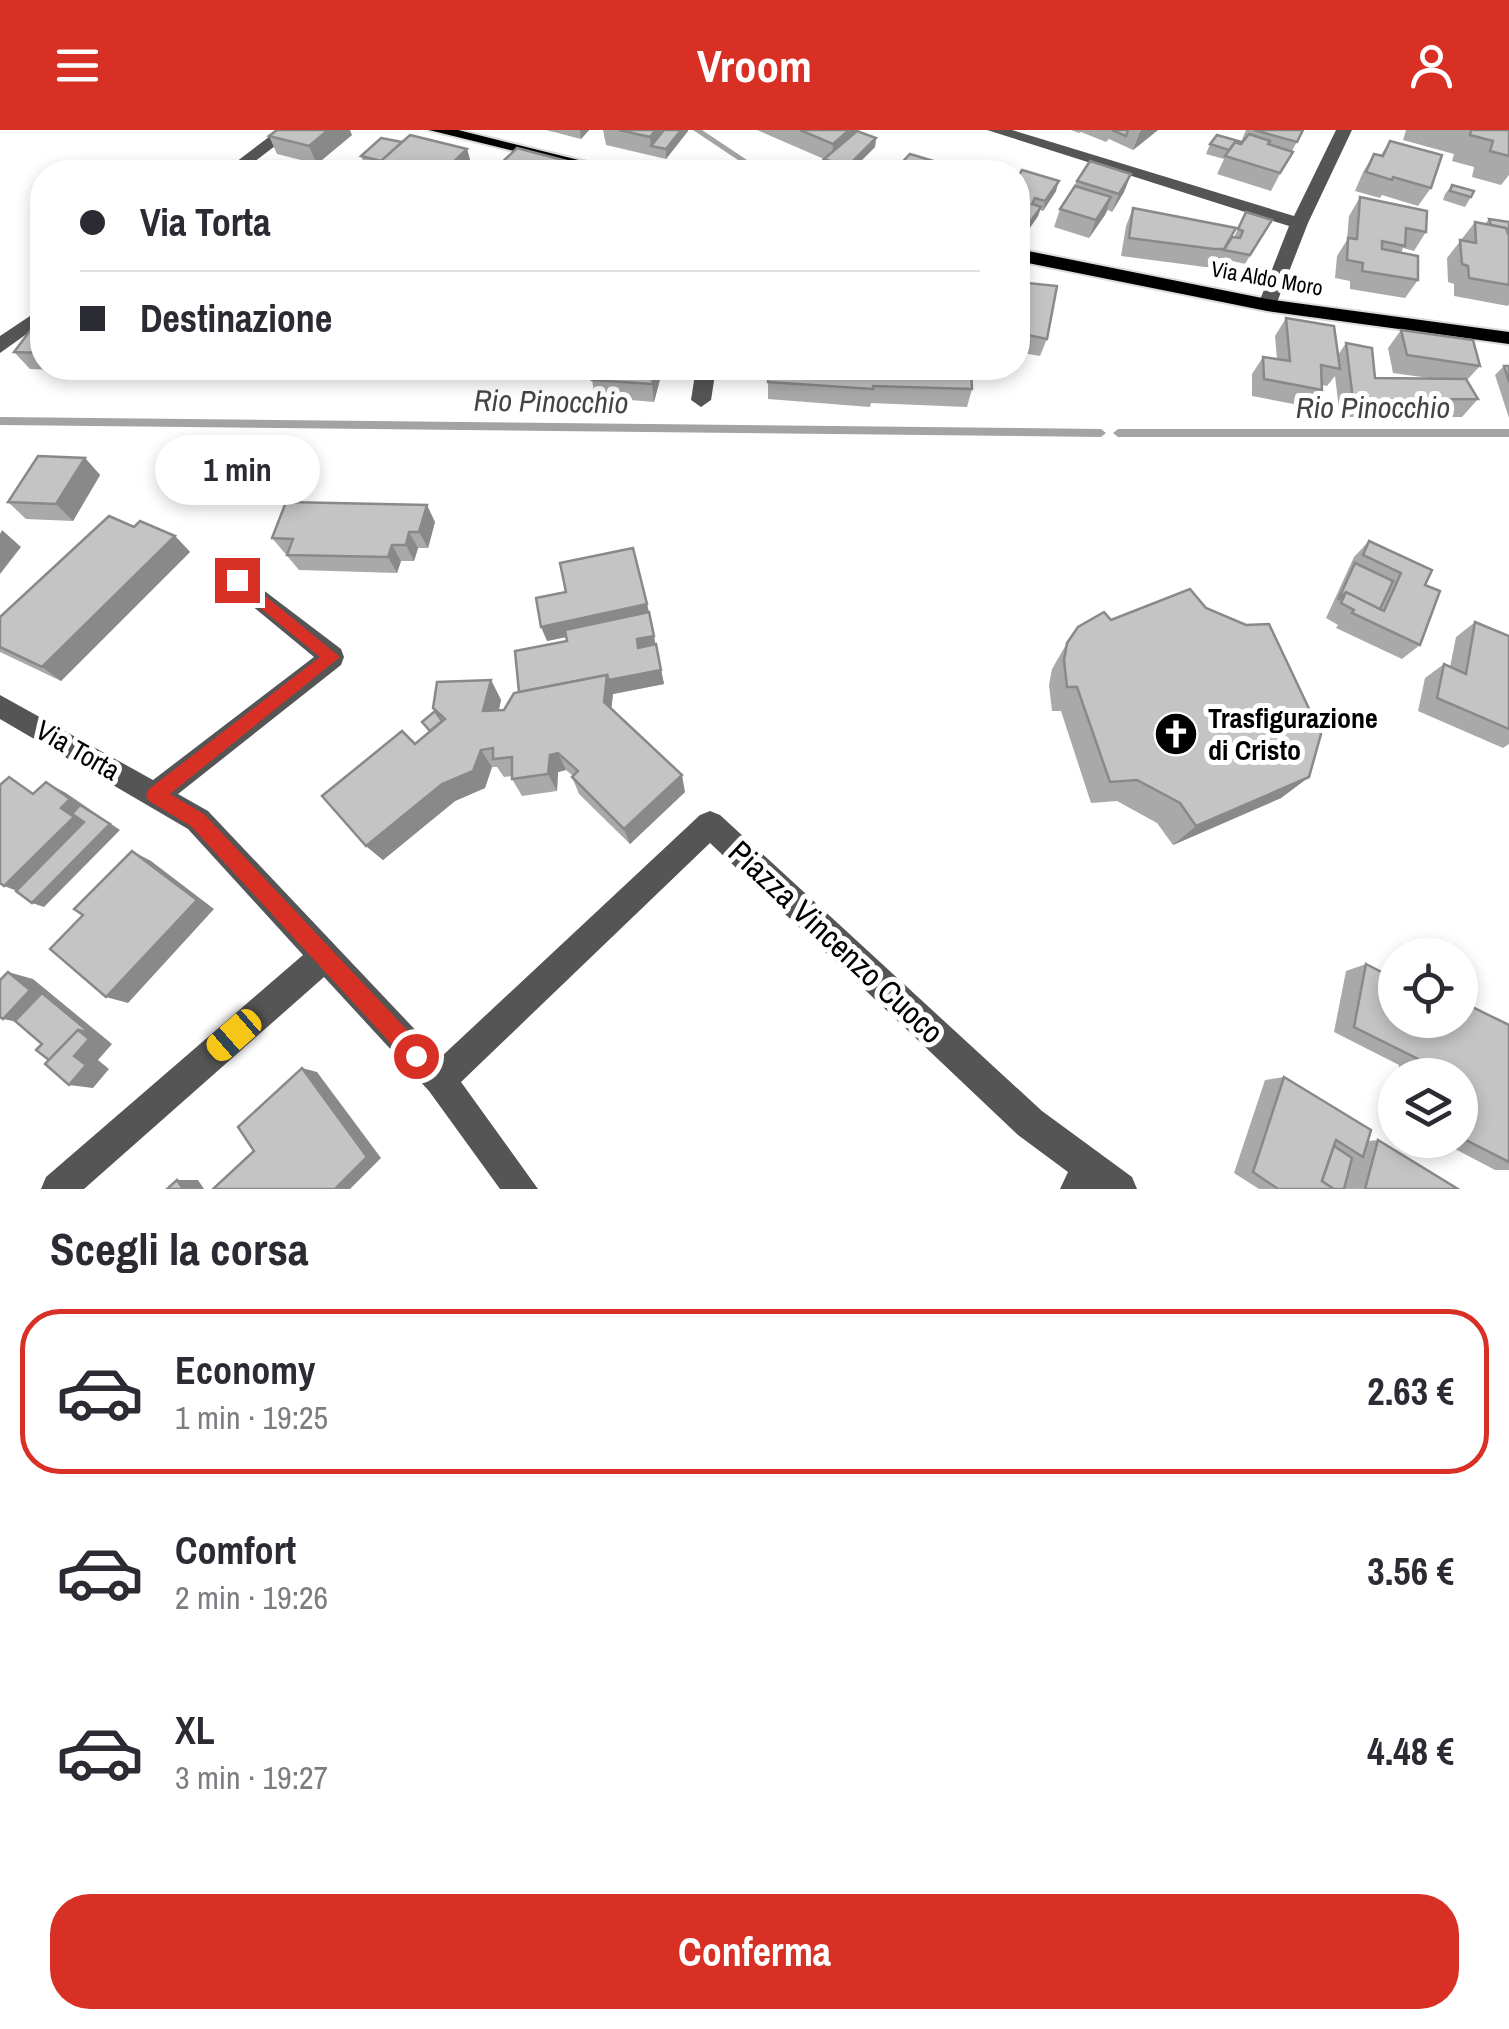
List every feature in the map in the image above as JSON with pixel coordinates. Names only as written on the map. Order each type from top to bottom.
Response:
[{"type":"main road","points":[[437,130],[567,160]]},
{"type":"main road","name":"Via Aldo Moro","points":[[1030,257],[1267,305],[1509,338]]},
{"type":"street","points":[[247,160],[288,130]]},
{"type":"street","points":[[999,130],[1299,223]]},
{"type":"street","points":[[1267,305],[1299,223],[1344,130]]},
{"type":"street","points":[[0,346],[30,323]]},
{"type":"street","points":[[701,400],[704,380]]},
{"type":"street","points":[[155,795],[332,657],[237,580]]},
{"type":"street","name":"Via Torta","points":[[0,706],[198,820],[440,1080],[521,1189]]},
{"type":"street","name":"Piazza Vincenzo Cuoco","points":[[440,1080],[710,824],[1030,1123],[1084,1179]]},
{"type":"street","points":[[58,1189],[323,958]]},
{"type":"street","points":[[1084,1179],[1120,1189]]},
{"type":"building","points":[[277,130],[328,130],[309,146],[269,136]]},
{"type":"building","points":[[619,130],[656,130],[650,137]]},
{"type":"building","points":[[664,130],[681,130],[666,149],[651,146]]},
{"type":"building","points":[[800,130],[849,130],[833,144]]},
{"type":"building","points":[[1254,130],[1303,130],[1297,142]]},
{"type":"building","points":[[1471,130],[1509,130],[1509,156],[1490,151],[1493,141],[1470,135]]},
{"type":"building","points":[[857,131],[876,138],[854,160],[824,159]]},
{"type":"building","points":[[1249,134],[1293,152],[1280,173],[1225,156],[1235,142],[1241,144]]},
{"type":"building","points":[[410,135],[467,149],[456,160],[382,160]]},
{"type":"building","points":[[1217,135],[1242,142],[1235,142],[1229,150],[1210,144]]},
{"type":"building","points":[[381,138],[402,142],[382,160],[361,156]]},
{"type":"building","points":[[1390,141],[1442,155],[1431,188],[1366,172],[1374,154],[1383,156]]},
{"type":"building","points":[[517,148],[563,160],[504,160]]},
{"type":"building","points":[[910,154],[930,160],[904,160]]},
{"type":"building","points":[[1090,161],[1131,174],[1119,194],[1077,181]]},
{"type":"building","points":[[1030,172],[1059,181],[1045,201],[1035,198],[1032,204],[1041,207],[1030,222]]},
{"type":"building","points":[[1452,185],[1474,191],[1471,197],[1450,191]]},
{"type":"building","points":[[1075,186],[1111,197],[1096,220],[1060,209]]},
{"type":"building","points":[[1360,197],[1427,211],[1426,232],[1406,228],[1405,246],[1382,241],[1382,249],[1418,256],[1418,280],[1362,271],[1363,263],[1347,260],[1348,238],[1357,239]]},
{"type":"building","points":[[1133,208],[1236,228],[1224,249],[1129,238]]},
{"type":"building","points":[[1246,212],[1272,220],[1250,255],[1224,250],[1232,237],[1240,238],[1243,231],[1238,229]]},
{"type":"building","points":[[1489,219],[1509,222],[1509,236],[1506,228],[1491,225]]},
{"type":"building","points":[[1475,222],[1506,228],[1509,285],[1469,278],[1468,266],[1462,264],[1460,240],[1476,243]]},
{"type":"building","points":[[1030,283],[1057,286],[1047,339],[1030,335]]},
{"type":"building","points":[[1286,318],[1334,326],[1340,369],[1321,365],[1322,390],[1264,379],[1263,357],[1290,361]]},
{"type":"building","points":[[1401,330],[1473,340],[1480,366],[1407,355]]},
{"type":"building","points":[[30,331],[30,353],[14,352]]},
{"type":"building","points":[[1346,343],[1372,348],[1375,378],[1466,379],[1478,399],[1353,400]]},
{"type":"building","points":[[592,380],[653,380],[652,384]]},
{"type":"building","points":[[972,380],[972,389],[873,389],[768,382]]},
{"type":"building","points":[[38,456],[85,458],[56,504],[8,502]]},
{"type":"building","points":[[286,502],[427,505],[419,532],[409,532],[406,545],[392,545],[388,557],[287,555],[293,539],[272,538]]},
{"type":"building","points":[[109,516],[134,527],[140,521],[175,536],[42,667],[0,647],[0,617]]},
{"type":"building","points":[[1369,541],[1432,570],[1425,585],[1440,591],[1420,645],[1352,613],[1354,610],[1341,603],[1346,592],[1384,611],[1401,573],[1363,555]]},
{"type":"building","points":[[633,548],[647,604],[541,627],[536,598],[566,592],[560,563]]},
{"type":"building","points":[[1355,563],[1393,581],[1380,609],[1346,592],[1338,600]]},
{"type":"building","name":"Trasfigurazione di Cristo","points":[[1190,589],[1206,608],[1246,625],[1269,624],[1321,734],[1309,777],[1196,826],[1180,803],[1137,780],[1110,782],[1077,687],[1067,687],[1064,660],[1067,643],[1078,627],[1104,612],[1111,620]]},
{"type":"building","points":[[649,612],[654,636],[637,639],[638,648],[656,644],[661,670],[609,680],[607,675],[519,692],[515,651],[567,641],[565,630]]},
{"type":"building","points":[[1475,622],[1509,636],[1509,729],[1437,698],[1444,664],[1466,674]]},
{"type":"building","points":[[607,675],[604,702],[682,775],[624,829],[572,777],[578,771],[558,753],[550,755],[548,774],[512,779],[512,757],[493,759],[493,748],[481,750],[473,771],[442,784],[366,846],[322,796],[402,731],[415,744],[445,719],[433,708],[437,682],[491,680],[483,711],[504,710],[514,693]]},
{"type":"building","points":[[435,711],[442,721],[430,731],[422,722]]},
{"type":"building","points":[[9,777],[33,794],[46,782],[70,799],[61,808],[74,817],[4,886],[0,883],[0,785]]},
{"type":"building","points":[[80,805],[110,824],[32,903],[16,891],[84,822],[72,814]]},
{"type":"building","points":[[132,851],[197,900],[106,997],[50,949],[83,915],[74,909]]},
{"type":"building","points":[[1366,964],[1378,970],[1378,1038],[1478,1038],[1478,1010],[1509,1025],[1509,1162],[1478,1146],[1478,1058],[1416,1058],[1354,1027]]},
{"type":"building","points":[[8,972],[30,990],[3,1019],[0,980]]},
{"type":"building","points":[[42,993],[89,1032],[78,1030],[49,1060],[36,1050],[42,1044],[15,1021]]},
{"type":"building","points":[[78,1030],[89,1039],[74,1056],[86,1065],[69,1085],[45,1064]]},
{"type":"building","points":[[302,1068],[367,1157],[335,1189],[213,1189],[254,1151],[238,1127]]},
{"type":"building","points":[[1284,1077],[1371,1130],[1363,1157],[1336,1140],[1322,1181],[1334,1189],[1278,1189],[1253,1172]]},
{"type":"building","points":[[1378,1140],[1378,1158],[1407,1158],[1458,1189],[1365,1189]]},
{"type":"building","points":[[1334,1146],[1352,1158],[1344,1189],[1334,1189],[1322,1181]]},
{"type":"building","points":[[177,1180],[183,1189],[167,1189]]},
{"type":"waterway","points":[[697,130],[743,160]]},
{"type":"waterway","name":"Rio Pinocchio","points":[[0,421],[1101,433]]},
{"type":"waterway","name":"Rio Pinocchio","points":[[1118,433],[1509,433]]},
{"type":"place","name":"Trasfigurazione di Cristo","points":[[1176,734]]},
{"type":"route","points":[[237,580],[332,657],[155,795],[198,820],[416,1056]]}]
